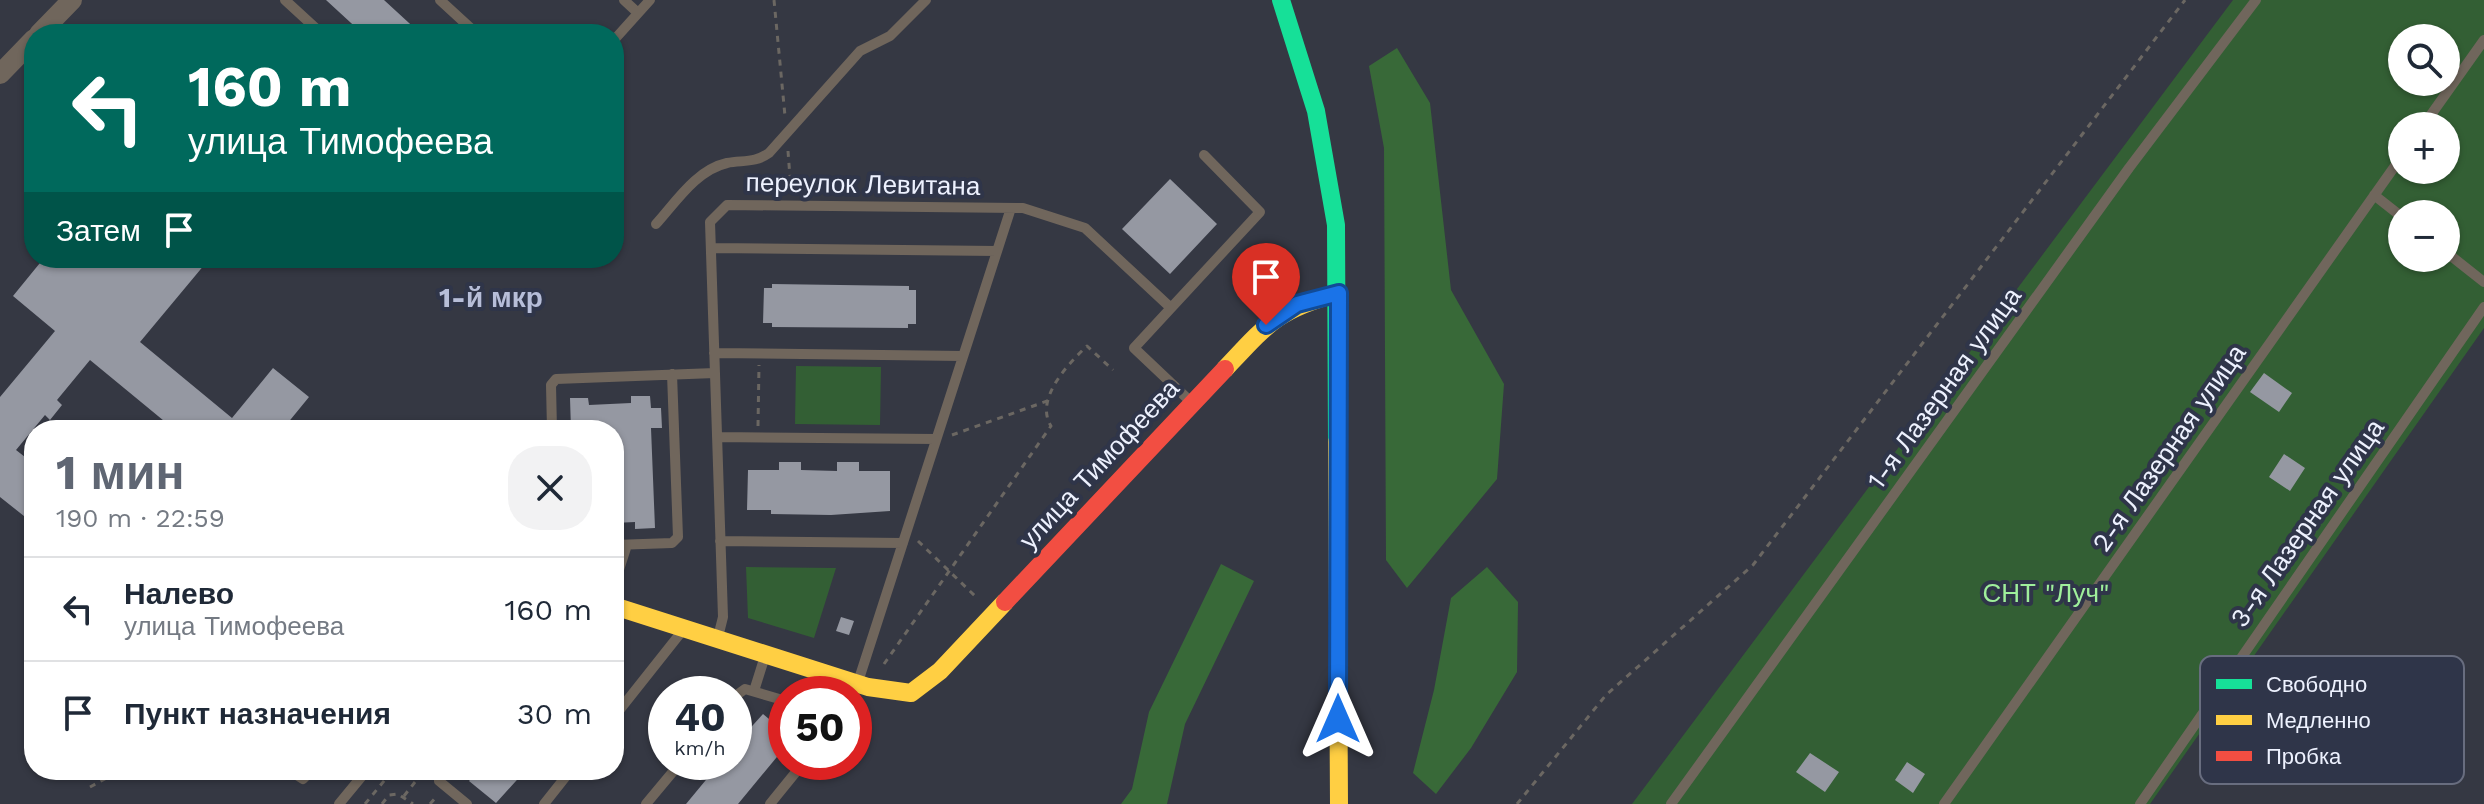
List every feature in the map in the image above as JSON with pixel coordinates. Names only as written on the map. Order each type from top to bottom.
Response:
[{"type":"street","points":[[49,24],[72,0]]},
{"type":"street","points":[[1281,0],[1297,38],[1323,133],[1336,225],[1339,293],[1339,804]]},
{"type":"street","points":[[0,74],[24,49]]},
{"type":"street","name":"улица Тимофеева","points":[[872,686],[911,693],[940,671],[1283,311],[1309,299],[1339,293]]},
{"type":"street","points":[[624,609],[835,676]]},
{"type":"lane","points":[[285,0],[311,24]]},
{"type":"lane","points":[[440,0],[466,24]]},
{"type":"lane","points":[[624,0],[638,13]]},
{"type":"lane","points":[[624,29],[650,0]]},
{"type":"lane","points":[[656,224],[708,170],[728,163],[760,160],[860,51],[890,36],[926,0]]},
{"type":"lane","name":"1-я Лазерная улица","points":[[1671,804],[2111,194],[2256,0]]},
{"type":"lane","points":[[2433,112],[2484,40]]},
{"type":"lane","points":[[1192,404],[1134,348],[1260,212],[1204,155]]},
{"type":"lane","name":"2-я Лазерная улица","points":[[1944,804],[2388,176]]},
{"type":"lane","points":[[2374,195],[2388,206]]},
{"type":"lane","name":"переулок Левитана","points":[[711,248],[710,222],[727,205],[1023,208],[1085,228],[1171,308]]},
{"type":"lane","points":[[866,676],[907,530],[1011,208]]},
{"type":"lane","points":[[718,639],[723,617],[711,248],[997,251]]},
{"type":"lane","points":[[2460,263],[2484,282]]},
{"type":"lane","name":"3-я Лазерная улица","points":[[2242,656],[2484,307]]},
{"type":"lane","points":[[714,353],[963,356]]},
{"type":"lane","points":[[552,420],[551,385],[556,379],[715,373]]},
{"type":"lane","points":[[624,554],[627,545],[672,543],[678,537],[672,374]]},
{"type":"lane","points":[[717,437],[936,439]]},
{"type":"lane","points":[[720,541],[903,543]]},
{"type":"lane","points":[[624,704],[684,629]]},
{"type":"lane","points":[[765,654],[754,691],[768,695]]},
{"type":"lane","name":"3-я Лазерная улица","points":[[2140,804],[2200,717]]},
{"type":"lane","points":[[339,804],[359,780]]},
{"type":"lane","points":[[439,780],[467,804]]},
{"type":"lane","points":[[544,804],[563,780]]},
{"type":"lane","points":[[646,804],[666,780]]},
{"type":"lane","points":[[770,804],[789,780]]},
{"type":"path","points":[[774,0],[792,205]]},
{"type":"path","points":[[1517,804],[1606,695],[1753,565],[2185,0]]},
{"type":"path","points":[[870,676],[1051,426],[1047,420],[1050,400],[1060,376],[1087,346],[1113,370]]},
{"type":"path","points":[[758,437],[759,354]]},
{"type":"path","points":[[936,439],[1050,400]]},
{"type":"path","points":[[907,530],[993,614]]},
{"type":"path","points":[[90,787],[103,780]]},
{"type":"path","points":[[365,804],[385,780]]},
{"type":"path","points":[[404,796],[415,782]]},
{"type":"path","points":[[382,804],[393,794],[404,796],[413,804]]},
{"type":"green space","name":"СНТ \"Луч\"","points":[[2233,0],[2484,0],[2484,328],[2254,656],[2200,656],[2200,733],[2150,804],[1632,804]]},
{"type":"green space","points":[[1397,48],[1430,103],[1451,290],[1504,384],[1497,479],[1407,588],[1386,560],[1384,148],[1369,66]]},
{"type":"green space","points":[[796,366],[881,367],[880,425],[795,424]]},
{"type":"green space","points":[[1221,564],[1254,581],[1185,724],[1167,804],[1121,804],[1132,789],[1149,712]]},
{"type":"green space","points":[[746,567],[836,568],[814,638],[748,618]]},
{"type":"green space","points":[[1487,567],[1518,602],[1517,672],[1471,748],[1436,794],[1413,773],[1434,690],[1451,598]]},
{"type":"building","points":[[326,0],[384,0],[410,24],[352,24]]},
{"type":"building","points":[[1170,179],[1217,224],[1170,274],[1122,229]]},
{"type":"building","points":[[36,268],[202,268],[140,342],[232,418],[273,368],[309,397],[290,420],[163,420],[90,360],[57,400],[62,405],[50,420],[45,415],[41,420],[24,420],[24,440],[16,450],[24,456],[24,516],[0,497],[0,397],[55,331],[13,296]]},
{"type":"building","points":[[772,284],[909,286],[909,290],[916,290],[916,324],[908,324],[908,328],[772,327],[772,323],[763,323],[764,288],[772,288]]},
{"type":"building","points":[[2264,373],[2292,393],[2279,412],[2250,392]]},
{"type":"building","points":[[631,396],[650,396],[651,408],[661,408],[662,428],[651,428],[655,528],[635,529],[635,522],[624,523],[624,420],[571,420],[570,398],[588,398],[589,405],[631,403]]},
{"type":"building","points":[[2284,454],[2305,468],[2290,491],[2269,477]]},
{"type":"building","points":[[779,462],[801,462],[801,470],[837,471],[837,462],[859,462],[859,471],[890,471],[890,511],[831,515],[771,514],[771,510],[747,510],[748,470],[779,470]]},
{"type":"building","points":[[841,617],[854,621],[849,635],[836,631]]},
{"type":"building","points":[[763,714],[768,718],[768,768],[738,804],[686,804],[706,780],[752,780],[752,726]]},
{"type":"building","points":[[1810,753],[1839,772],[1825,792],[1796,772]]},
{"type":"building","points":[[1907,762],[1925,774],[1913,793],[1895,780]]},
{"type":"building","points":[[470,780],[517,780],[496,803]]},
{"type":"traffic: fast","points":[[1281,0],[1316,111],[1336,225],[1337,442]]},
{"type":"traffic: slow","points":[[1225,369],[1275,320],[1301,305],[1339,293]]},
{"type":"traffic: slow","points":[[1337,442],[1339,804]]},
{"type":"traffic: slow","points":[[624,609],[868,687],[911,693],[940,671],[1005,602]]},
{"type":"traffic: jam","points":[[1005,602],[1225,369]]},
{"type":"district","name":"1-й мкр","points":[[491,297]]},
{"type":"route","points":[[1266,325],[1297,304],[1339,293],[1338,719]]}]
